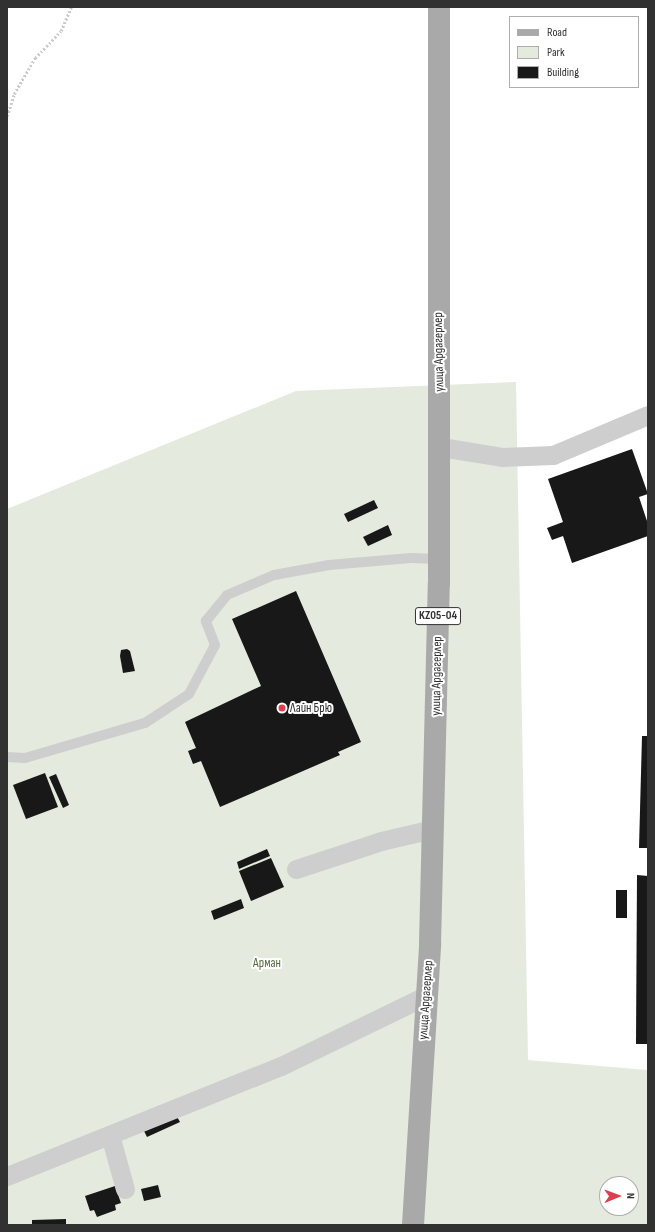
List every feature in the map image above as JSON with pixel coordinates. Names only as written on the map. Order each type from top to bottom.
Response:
[{"type":"main road","name":"улица Ардагерлер","points":[[413,1225],[426,996],[433,829],[439,559],[441,447],[439,7]]},
{"type":"street","points":[[441,447],[503,457],[553,455],[648,416]]},
{"type":"street","points":[[296,869],[380,841],[433,829]]},
{"type":"street","points":[[7,1176],[281,1066],[426,996]]},
{"type":"street","points":[[110,1135],[125,1189]]},
{"type":"lane","points":[[7,757],[25,758],[145,723],[188,694],[215,645],[206,621],[227,595],[274,575],[329,565],[411,558],[439,559]]},
{"type":"path","points":[[7,116],[14,94],[35,58],[61,31],[71,7]]},
{"type":"green space","name":"Арман","points":[[516,382],[528,1060],[648,1070],[648,1225],[7,1225],[7,509],[296,391]]},
{"type":"building","points":[[632,449],[648,494],[639,497],[648,524],[648,536],[572,563],[563,536],[552,540],[547,528],[563,522],[548,479]]},
{"type":"building","points":[[374,500],[378,508],[348,522],[344,514]]},
{"type":"building","points":[[388,525],[392,535],[368,546],[363,537]]},
{"type":"building","name":"Лайн Брю","points":[[296,591],[361,742],[338,752],[340,755],[220,807],[201,761],[193,764],[188,751],[196,748],[185,722],[261,686],[232,619]]},
{"type":"building","points":[[127,649],[130,651],[135,671],[123,673],[120,656],[121,650]]},
{"type":"building","points":[[642,736],[648,736],[648,848],[639,848]]},
{"type":"building","points":[[45,773],[58,807],[26,819],[13,785]]},
{"type":"building","points":[[56,774],[69,805],[63,808],[49,777]]},
{"type":"building","points":[[267,849],[270,856],[239,869],[237,862]]},
{"type":"building","points":[[271,858],[284,887],[251,901],[239,871]]},
{"type":"building","points":[[637,875],[648,876],[648,1044],[636,1044]]},
{"type":"building","points":[[616,890],[627,890],[627,918],[616,918]]},
{"type":"building","points":[[241,899],[244,908],[214,920],[211,911]]},
{"type":"building","points":[[176,1115],[180,1122],[147,1137],[144,1131]]},
{"type":"building","points":[[158,1185],[161,1197],[144,1201],[141,1189]]},
{"type":"building","points":[[115,1186],[121,1203],[115,1205],[116,1210],[97,1217],[94,1210],[90,1211],[85,1196]]},
{"type":"building","points":[[66,1219],[66,1225],[32,1225],[32,1220]]},
{"type":"place","name":"Лайн Брю","points":[[282,708]]}]
